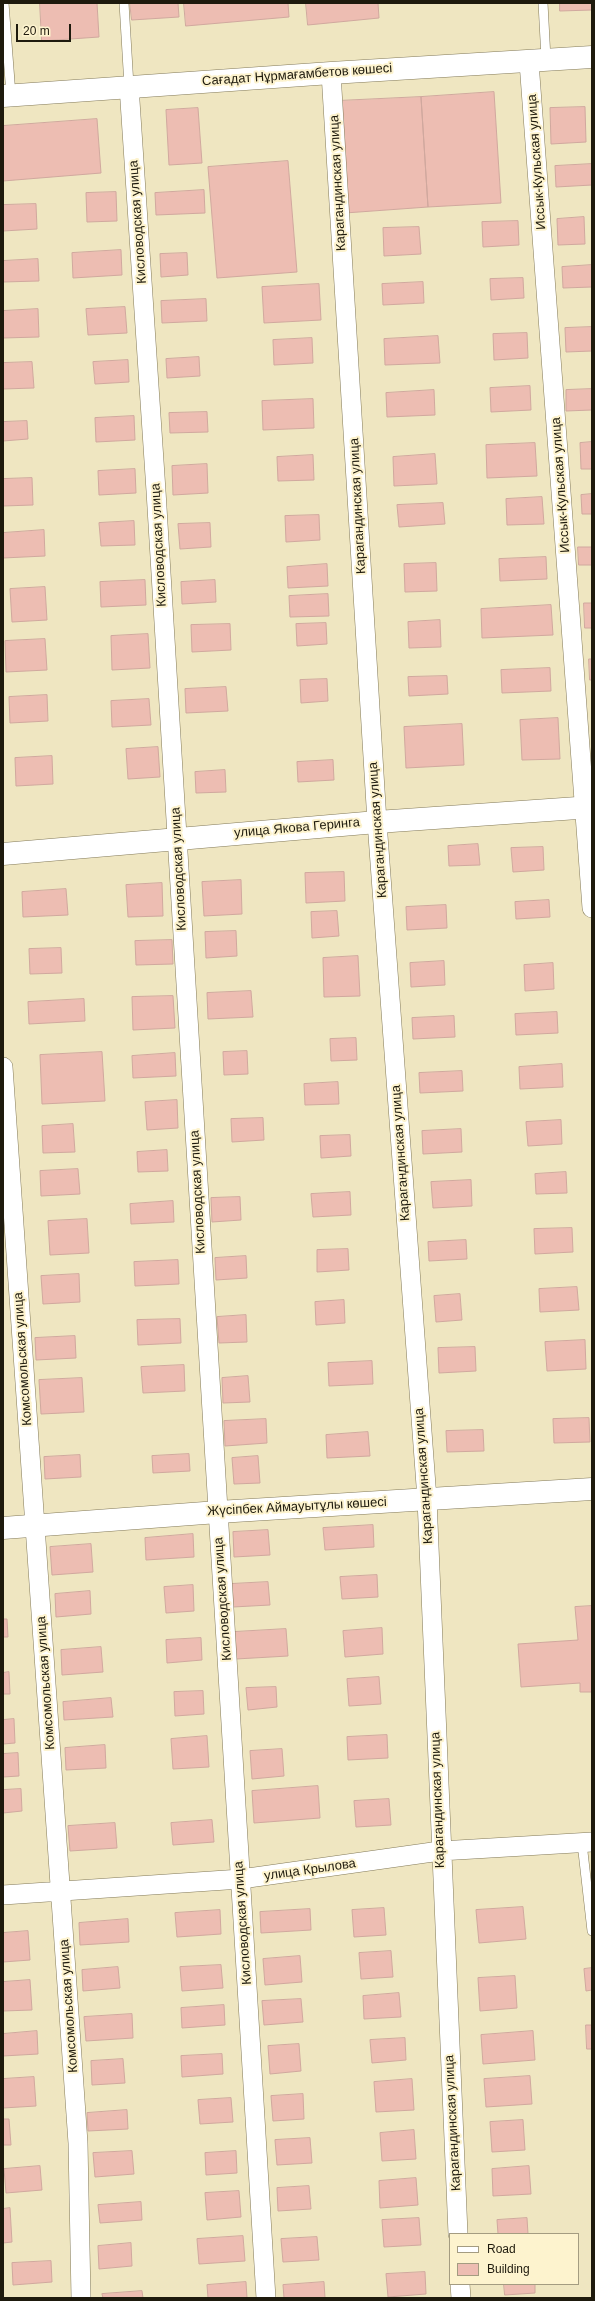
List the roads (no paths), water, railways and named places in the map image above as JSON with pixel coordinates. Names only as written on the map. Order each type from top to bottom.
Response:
[{"type":"street","name":"Сағадат Нұрмағамбетов көшесі","points":[[7,95],[331,72],[592,57]]},
{"type":"street","name":"Иссык-Кульская улица","points":[[538,61],[589,808],[592,908]]},
{"type":"street","name":"Карагандинская улица","points":[[331,72],[377,822],[427,1500],[440,1851],[458,2233]]},
{"type":"street","name":"Кисловодская улица","points":[[129,86],[156,491],[266,2298]]},
{"type":"street","name":"улица Якова Геринга","points":[[3,854],[377,822],[589,808]]},
{"type":"street","name":"Комсомольская улица","points":[[3,1067],[78,2143],[81,2298]]},
{"type":"street","name":"Жүсіпбек Аймауытұлы көшесі","points":[[3,1528],[218,1512],[592,1489]]},
{"type":"street","name":"улица Крылова","points":[[3,1895],[61,1893],[241,1879],[440,1851],[587,1842]]},
{"type":"street","points":[[460,2285],[461,2298]]},
{"type":"lane","points":[[4,3],[7,95]]},
{"type":"lane","points":[[124,3],[129,86]]},
{"type":"lane","points":[[538,61],[543,3]]},
{"type":"lane","points":[[587,1842],[592,1930]]}]
